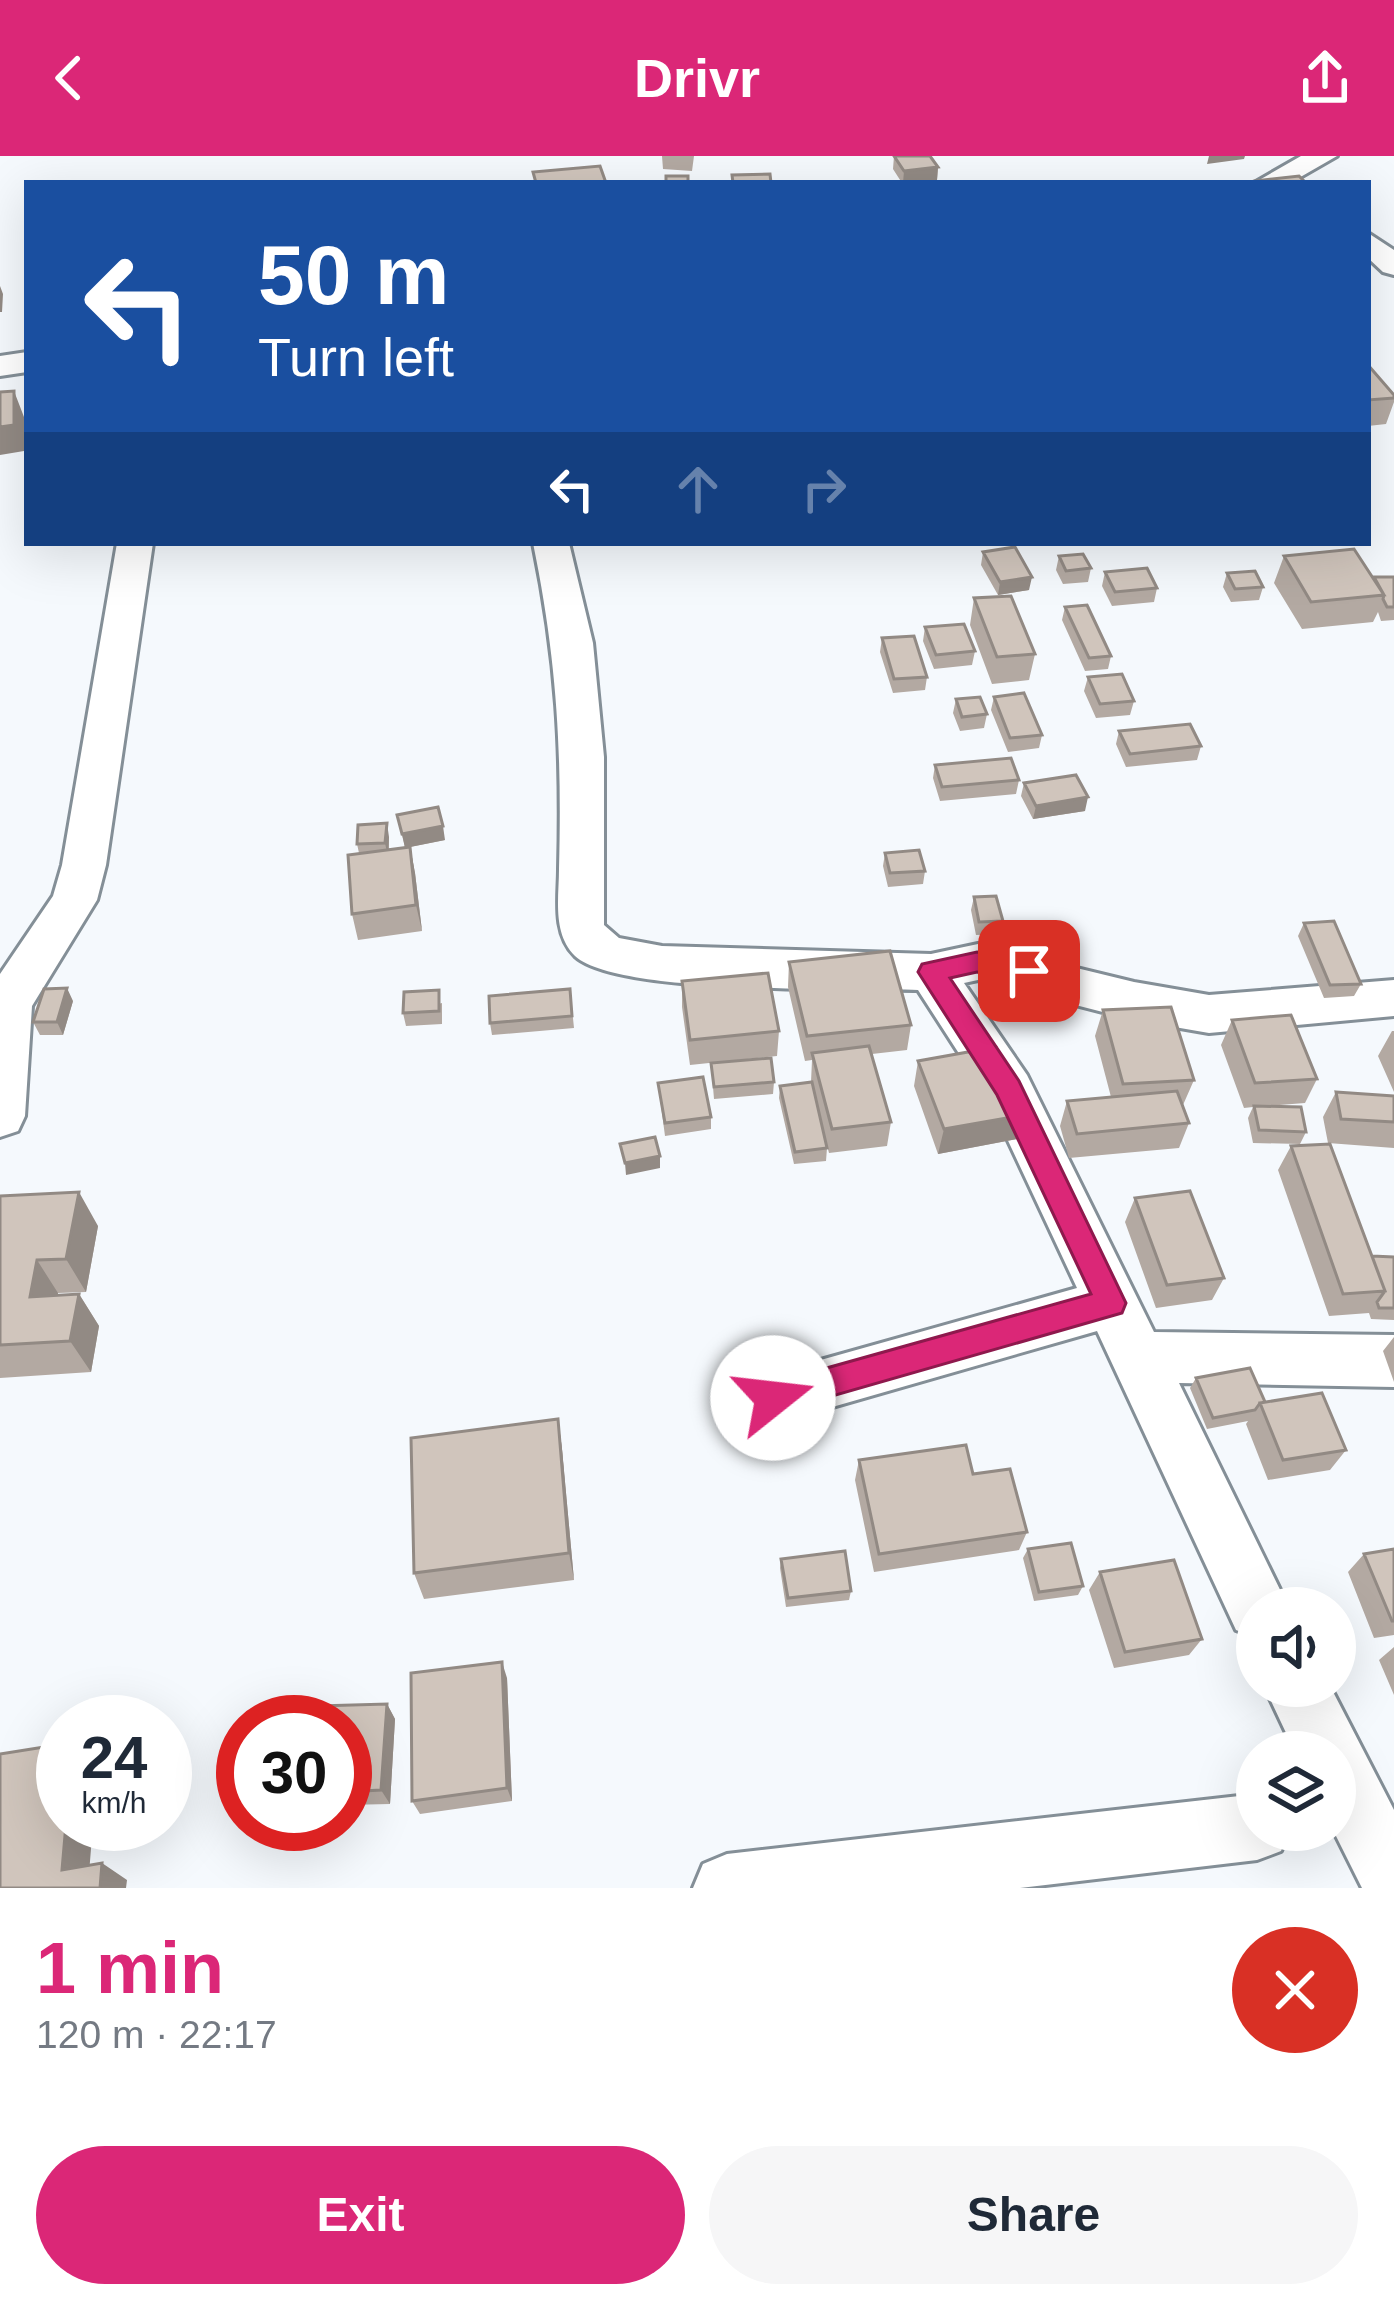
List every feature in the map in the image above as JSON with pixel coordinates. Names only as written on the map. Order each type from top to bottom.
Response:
[{"type":"street","points":[[1290,180],[1323,156]]},
{"type":"street","points":[[1371,245],[1394,266]]},
{"type":"street","points":[[0,1116],[8,1006],[74,900],[84,865],[136,546]]},
{"type":"street","points":[[551,546],[572,643],[583,757],[580,927],[591,943],[608,953],[662,964],[932,972],[977,962],[1134,1001],[1209,1014],[1394,998]]},
{"type":"street","points":[[932,972],[1009,1089],[1248,1587]]},
{"type":"street","points":[[773,1398],[1111,1303]]},
{"type":"street","points":[[1136,1357],[1394,1361]]},
{"type":"street","points":[[1356,1820],[1394,1881]]},
{"type":"street","points":[[727,1888],[1236,1829]]},
{"type":"building","points":[[894,156],[930,156],[938,167],[904,171]]},
{"type":"building","points":[[600,166],[605,180],[535,180],[533,172]]},
{"type":"building","points":[[770,174],[771,180],[733,180],[732,175]]},
{"type":"building","points":[[1371,368],[1394,395],[1371,400]]},
{"type":"building","points":[[14,391],[14,425],[0,427],[0,392]]},
{"type":"building","points":[[1015,547],[1032,577],[1000,582],[983,552]]},
{"type":"building","points":[[1354,549],[1384,595],[1311,602],[1284,556]]},
{"type":"building","points":[[1083,554],[1091,568],[1066,571],[1059,556]]},
{"type":"building","points":[[1147,568],[1157,588],[1115,592],[1105,572]]},
{"type":"building","points":[[1255,571],[1263,587],[1235,589],[1227,573]]},
{"type":"building","points":[[1374,577],[1394,577],[1394,607],[1387,607]]},
{"type":"building","points":[[1011,596],[1035,654],[997,657],[974,598]]},
{"type":"building","points":[[1087,605],[1111,656],[1089,658],[1065,607]]},
{"type":"building","points":[[964,624],[975,651],[936,655],[925,627]]},
{"type":"building","points":[[914,636],[927,677],[894,679],[882,638]]},
{"type":"building","points":[[1122,674],[1134,701],[1100,704],[1088,677]]},
{"type":"building","points":[[1024,693],[1042,735],[1010,738],[994,697]]},
{"type":"building","points":[[980,697],[987,714],[962,717],[956,699]]},
{"type":"building","points":[[1190,724],[1201,746],[1130,754],[1119,731]]},
{"type":"building","points":[[1011,758],[1019,780],[942,787],[935,765]]},
{"type":"building","points":[[1076,775],[1088,797],[1036,806],[1024,783]]},
{"type":"building","points":[[438,807],[443,826],[402,834],[397,815]]},
{"type":"building","points":[[387,823],[385,843],[357,844],[358,825]]},
{"type":"building","points":[[410,847],[416,905],[352,914],[348,855]]},
{"type":"building","points":[[919,850],[925,871],[890,873],[885,853]]},
{"type":"building","points":[[996,896],[1003,921],[979,922],[974,897]]},
{"type":"building","points":[[1334,921],[1361,984],[1330,985],[1304,923]]},
{"type":"building","points":[[890,951],[911,1025],[807,1036],[789,962]]},
{"type":"building","points":[[768,973],[779,1031],[690,1040],[682,981]]},
{"type":"building","points":[[67,988],[57,1022],[33,1022],[44,989]]},
{"type":"building","points":[[570,989],[572,1016],[490,1023],[489,996]]},
{"type":"building","points":[[439,990],[439,1011],[403,1013],[404,992]]},
{"type":"building","points":[[1171,1007],[1194,1080],[1123,1084],[1103,1010]]},
{"type":"building","points":[[1291,1015],[1317,1079],[1255,1083],[1232,1020]]},
{"type":"building","points":[[869,1046],[891,1122],[832,1129],[812,1053]]},
{"type":"building","points":[[996,1047],[1024,1115],[944,1129],[918,1061]]},
{"type":"building","points":[[771,1058],[774,1082],[714,1087],[711,1063]]},
{"type":"building","points":[[703,1077],[711,1117],[665,1123],[658,1083]]},
{"type":"building","points":[[812,1082],[827,1148],[795,1152],[780,1086]]},
{"type":"building","points":[[1177,1091],[1189,1123],[1077,1134],[1067,1101]]},
{"type":"building","points":[[1336,1092],[1394,1096],[1394,1122],[1341,1119]]},
{"type":"building","points":[[1254,1106],[1301,1107],[1306,1132],[1259,1130]]},
{"type":"building","points":[[655,1137],[660,1156],[625,1163],[620,1144]]},
{"type":"building","points":[[1330,1144],[1385,1291],[1343,1294],[1291,1146]]},
{"type":"building","points":[[1190,1191],[1224,1278],[1167,1285],[1135,1198]]},
{"type":"building","points":[[79,1192],[66,1259],[37,1260],[30,1297],[79,1294],[70,1341],[0,1345],[0,1196]]},
{"type":"building","points":[[1372,1256],[1394,1257],[1394,1308],[1379,1308],[1377,1302],[1385,1291]]},
{"type":"building","points":[[1250,1368],[1265,1402],[1255,1410],[1213,1418],[1196,1378]]},
{"type":"building","points":[[1322,1393],[1346,1450],[1283,1460],[1260,1403]]},
{"type":"building","points":[[558,1419],[569,1553],[414,1573],[411,1438]]},
{"type":"building","points":[[966,1445],[973,1474],[1010,1469],[1027,1532],[879,1554],[859,1460]]},
{"type":"building","points":[[1071,1543],[1083,1586],[1039,1592],[1028,1549]]},
{"type":"building","points":[[1394,1549],[1394,1621],[1392,1621],[1364,1554]]},
{"type":"building","points":[[845,1551],[851,1591],[788,1598],[781,1559]]},
{"type":"building","points":[[1174,1560],[1202,1639],[1125,1652],[1100,1572]]},
{"type":"building","points":[[502,1662],[507,1788],[412,1801],[411,1673]]},
{"type":"building","points":[[372,1704],[387,1704],[381,1790],[372,1790]]},
{"type":"building","points":[[36,1748],[36,1851],[64,1851],[62,1870],[102,1863],[100,1888],[0,1888],[0,1754]]},
{"type":"route","points":[[773,1398],[1111,1303],[1009,1089],[932,972],[977,962],[1029,971]]}]
